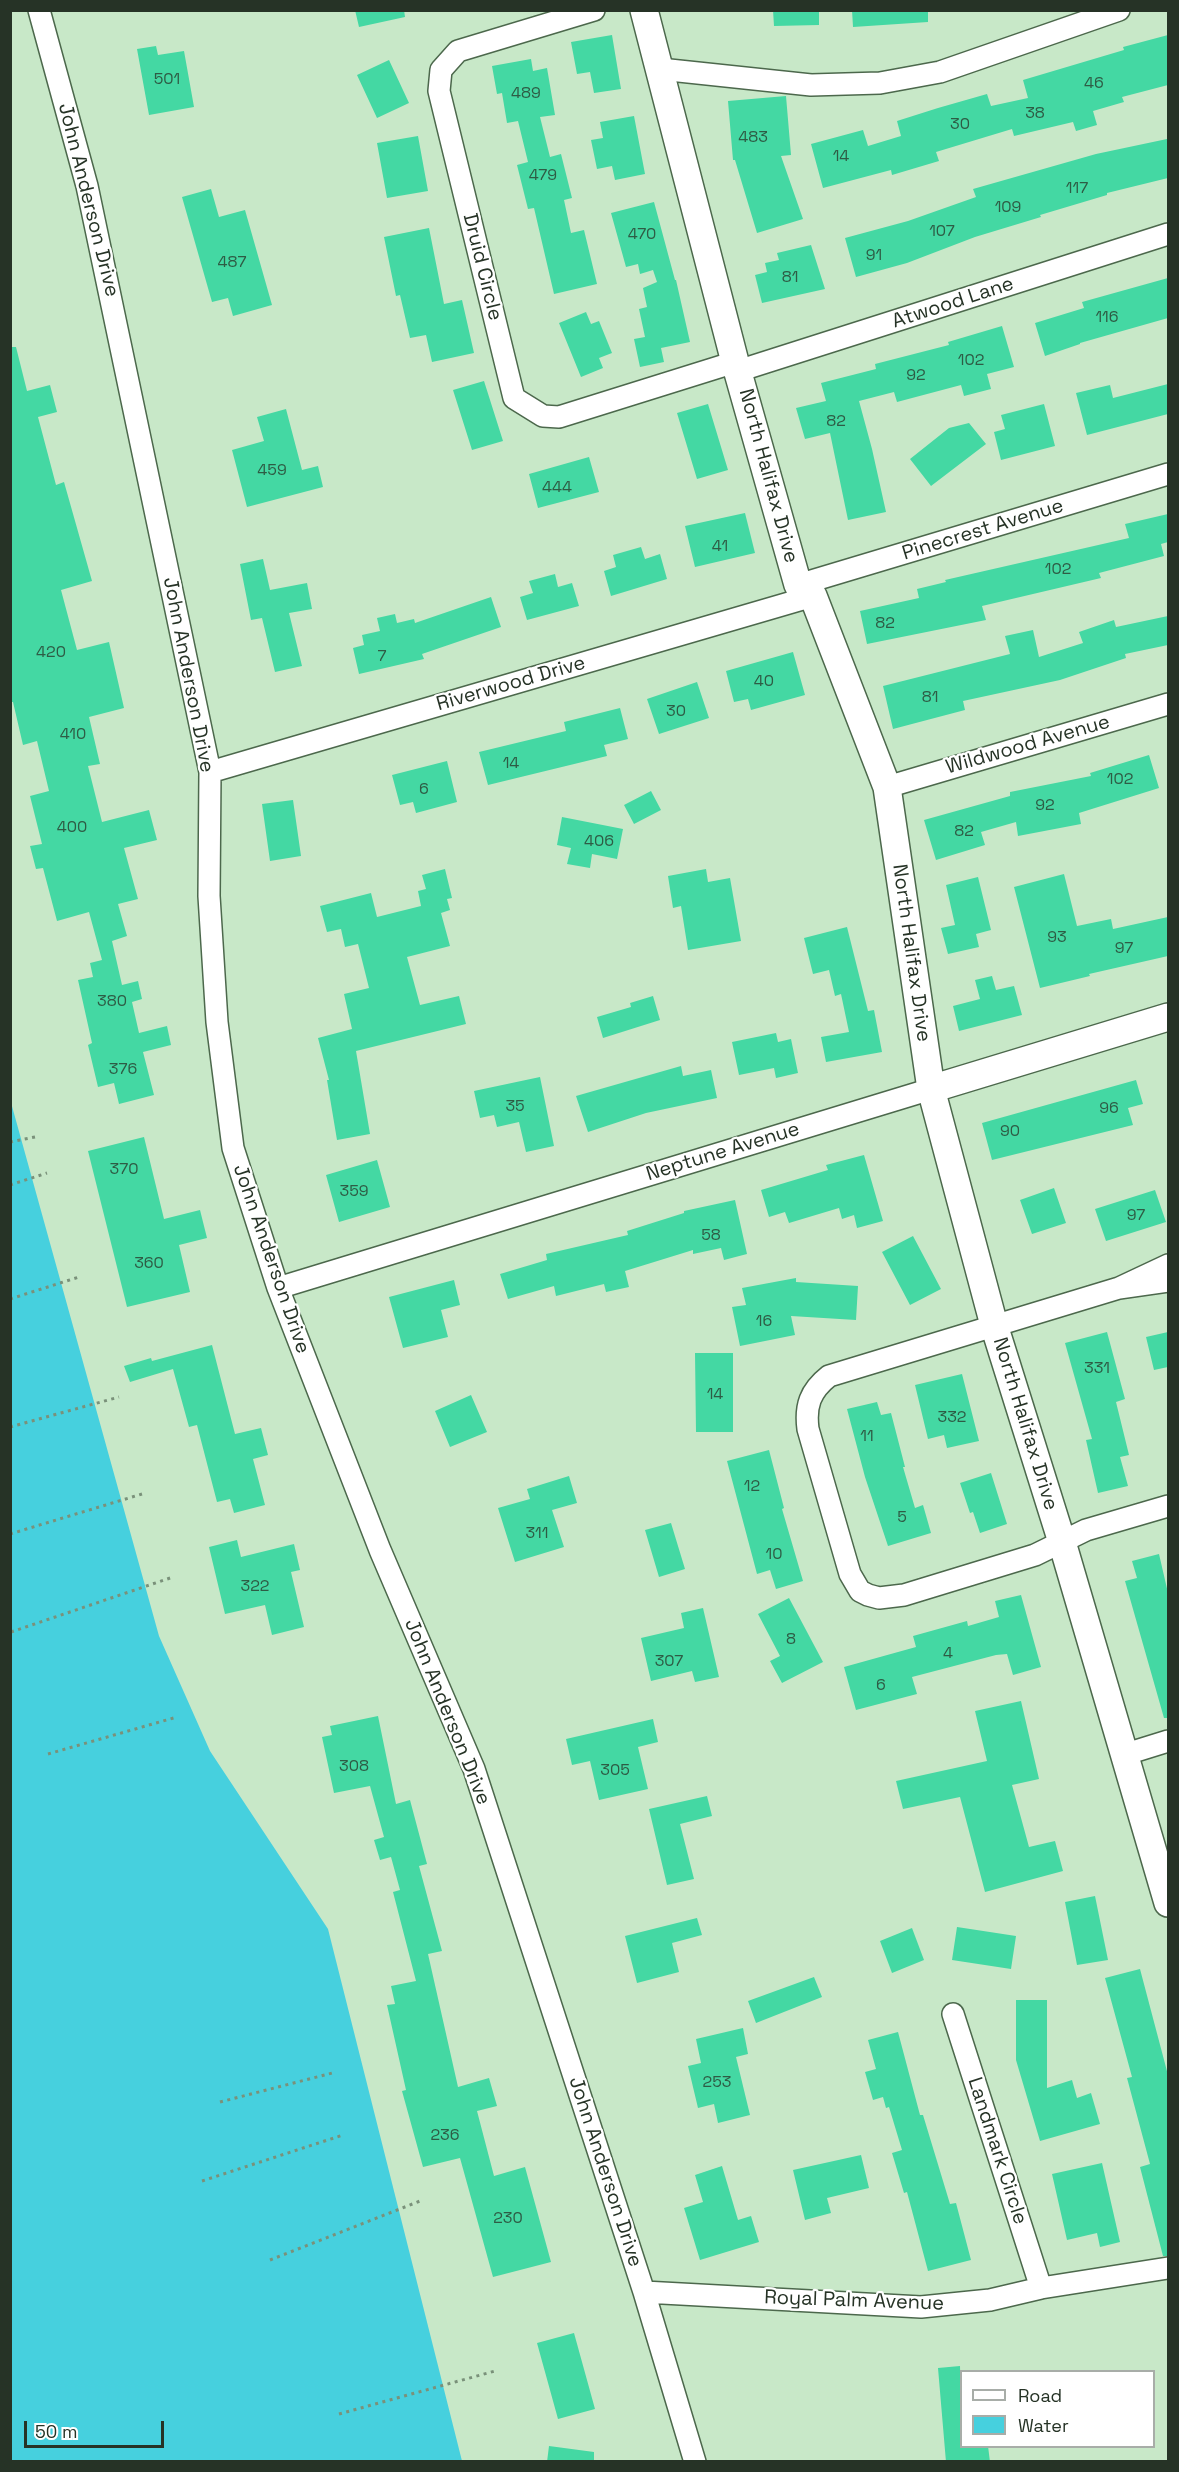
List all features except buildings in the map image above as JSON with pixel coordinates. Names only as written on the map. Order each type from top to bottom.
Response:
[{"type":"street","name":"John Anderson Drive","points":[[39,10],[87,186],[210,772],[209,896],[217,1022],[233,1148],[278,1288],[380,1550],[474,1769],[644,2292],[695,2462]]},
{"type":"street","name":"Druid Circle","points":[[594,10],[458,51],[441,70],[439,91],[513,398],[543,416],[560,417],[737,366]]},
{"type":"street","name":"North Halifax Drive","points":[[644,10],[737,366],[805,590],[886,787],[931,1089],[994,1325],[1062,1542],[1168,1904]]},
{"type":"street","points":[[660,69],[811,85],[880,83],[940,72],[1119,10]]},
{"type":"street","name":"Atwood Lane","points":[[737,366],[1168,234]]},
{"type":"street","name":"Pinecrest Avenue","points":[[805,590],[1168,474]]},
{"type":"street","name":"Riverwood Drive","points":[[210,772],[805,590]]},
{"type":"street","name":"Wildwood Avenue","points":[[886,787],[1168,704]]},
{"type":"street","name":"Neptune Avenue","points":[[278,1288],[1168,1017]]},
{"type":"street","points":[[1119,1288],[1168,1265]]},
{"type":"street","points":[[1168,1281],[1119,1288],[841,1371],[829,1377],[812,1394],[806,1416],[850,1574],[860,1591],[868,1595],[891,1598],[1035,1555],[1086,1530],[1168,1506]]},
{"type":"street","points":[[1123,1755],[1168,1741]]},
{"type":"street","name":"Landmark Circle","points":[[953,2014],[1041,2288]]},
{"type":"street","name":"Royal Palm Avenue","points":[[644,2292],[921,2307],[990,2300],[1041,2288],[1168,2268]]},
{"type":"path","points":[[10,1142],[35,1137]]},
{"type":"path","points":[[10,1185],[47,1173]]},
{"type":"path","points":[[10,1299],[79,1277]]},
{"type":"path","points":[[10,1427],[119,1397]]},
{"type":"path","points":[[10,1534],[142,1494]]},
{"type":"path","points":[[11,1632],[173,1577]]},
{"type":"path","points":[[48,1754],[177,1717]]},
{"type":"path","points":[[220,2102],[336,2072]]},
{"type":"path","points":[[202,2181],[343,2135]]},
{"type":"path","points":[[270,2260],[420,2201]]},
{"type":"path","points":[[339,2414],[495,2371]]},
{"type":"water","points":[[10,1099],[159,1636],[210,1751],[328,1929],[462,2461],[11,2461]]}]
